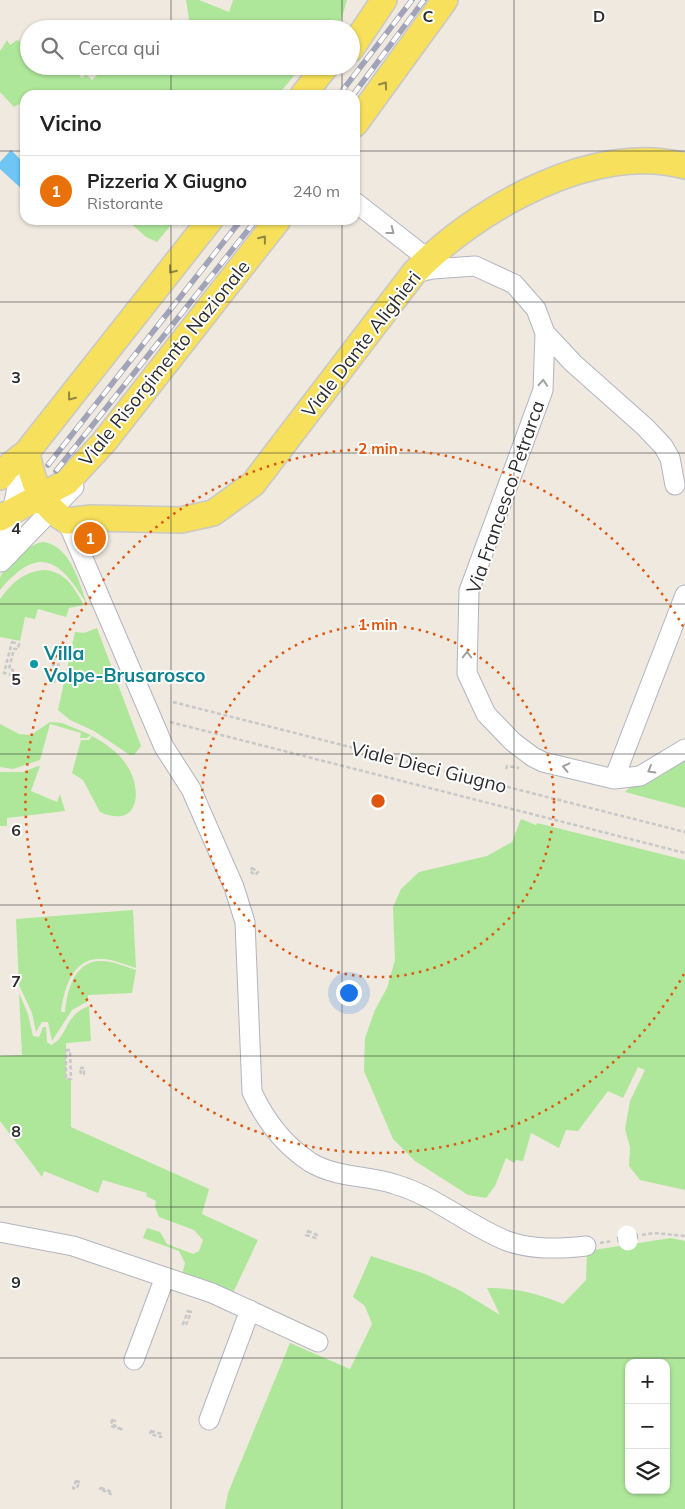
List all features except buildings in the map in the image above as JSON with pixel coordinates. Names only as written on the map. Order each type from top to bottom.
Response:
[{"type":"main road","points":[[360,26],[383,0]]},
{"type":"main road","points":[[360,35],[383,0]]},
{"type":"main road","points":[[360,117],[445,0]]},
{"type":"main road","points":[[307,90],[319,75]]},
{"type":"main road","points":[[322,90],[332,75]]},
{"type":"main road","name":"Viale Dante Alighieri","points":[[53,509],[91,518],[181,520],[213,512],[253,484],[421,266],[467,226],[537,187],[608,163],[664,160],[685,166]]},
{"type":"main road","points":[[53,509],[33,478],[9,463],[208,225]]},
{"type":"main road","name":"Viale Risorgimento Nazionale","points":[[6,515],[53,509],[67,482],[104,442],[274,225]]},
{"type":"main road","points":[[91,518],[83,508],[74,487],[104,442]]},
{"type":"street","points":[[360,207],[421,266]]},
{"type":"street","name":"Via Francesco Petrarca","points":[[421,266],[433,269],[475,266],[514,284],[536,309],[545,334],[543,390],[469,591],[467,673],[486,714],[512,742],[532,757],[544,762],[614,779],[640,776],[685,749]]},
{"type":"street","points":[[545,334],[573,363],[645,427],[663,446],[670,458],[675,485]]},
{"type":"street","points":[[1,554],[6,515],[9,463]]},
{"type":"street","points":[[1,554],[53,509],[74,487]]},
{"type":"street","points":[[53,509],[142,693],[164,748],[191,789],[234,887],[245,922],[252,1092],[263,1116],[289,1145],[304,1156],[337,1174],[393,1183],[428,1196],[490,1233],[508,1241],[530,1247],[561,1249],[586,1246]]},
{"type":"street","points":[[614,779],[685,595]]},
{"type":"street","points":[[0,1232],[73,1246],[165,1277],[250,1310],[318,1342]]},
{"type":"street","points":[[134,1360],[165,1277]]},
{"type":"street","points":[[209,1420],[250,1310]]},
{"type":"path","points":[[12,642],[19,644],[18,650],[14,649],[9,669],[13,670],[12,675],[4,673],[12,642]]},
{"type":"path","name":"Viale Dieci Giugno","points":[[174,702],[685,832]]},
{"type":"path","points":[[175,724],[685,853]]},
{"type":"path","points":[[66,1050],[70,1050],[70,1079],[66,1079],[66,1050]]},
{"type":"path","points":[[188,1311],[191,1312],[186,1325],[183,1324],[188,1311]]},
{"type":"path","points":[[112,1420],[115,1421],[114,1425],[123,1430],[111,1426],[112,1420]]},
{"type":"green space","points":[[186,0],[199,0],[229,12],[233,0],[347,0],[341,20],[189,19]]},
{"type":"green space","points":[[7,40],[10,45],[17,40],[20,42],[20,75],[79,75],[82,78],[87,75],[92,80],[97,75],[295,75],[282,90],[20,90],[20,105],[14,107],[0,92],[0,51]]},
{"type":"green space","points":[[133,225],[171,225],[157,242],[146,237]]},
{"type":"green space","points":[[44,542],[53,545],[67,558],[77,576],[87,604],[68,577],[58,568],[48,563],[38,562],[26,566],[14,575],[0,590],[0,578],[12,561],[25,550]]},
{"type":"green space","points":[[46,570],[65,578],[84,605],[69,608],[66,617],[38,609],[35,619],[25,617],[20,641],[0,637],[0,599],[10,587],[25,575]]},
{"type":"green space","points":[[97,628],[141,746],[134,755],[130,755],[94,731],[70,720],[58,710],[75,632],[84,633]]},
{"type":"green space","points":[[50,722],[62,723],[91,735],[87,738],[80,738],[81,733],[50,724],[40,760],[13,769],[0,767],[0,724],[19,734],[31,735]]},
{"type":"green space","points":[[92,736],[123,760],[135,784],[134,804],[130,811],[123,815],[113,816],[100,812],[83,780],[72,773],[81,740],[89,740]]},
{"type":"green space","points":[[685,759],[685,808],[625,792],[632,785],[662,775]]},
{"type":"green space","points":[[40,766],[31,791],[57,802],[60,794],[65,811],[7,818],[7,826],[0,826],[0,772],[23,772]]},
{"type":"green space","points":[[521,819],[536,825],[537,823],[685,860],[685,1190],[640,1180],[629,1166],[630,1147],[625,1129],[630,1101],[645,1070],[638,1067],[623,1098],[608,1091],[578,1131],[566,1130],[559,1148],[531,1133],[523,1161],[516,1160],[514,1163],[506,1158],[495,1186],[486,1198],[468,1195],[415,1161],[393,1139],[364,1071],[365,1038],[375,1010],[387,988],[395,960],[393,907],[401,889],[419,872],[487,856],[512,842]]},
{"type":"green space","points":[[133,910],[136,968],[106,959],[83,963],[71,976],[64,994],[61,1012],[65,1012],[70,986],[74,978],[79,971],[92,962],[111,962],[136,970],[132,993],[88,995],[88,1001],[72,1010],[52,1041],[48,1022],[42,1022],[36,1032],[32,1013],[19,985],[16,919]]},
{"type":"green space","points":[[19,993],[28,1014],[33,1036],[39,1037],[43,1027],[46,1027],[47,1042],[51,1045],[61,1037],[70,1020],[81,1010],[89,1006],[91,1041],[66,1043],[66,1079],[71,1079],[71,1127],[209,1189],[202,1214],[258,1240],[232,1295],[182,1275],[185,1263],[179,1251],[143,1238],[147,1228],[160,1232],[167,1244],[193,1254],[199,1251],[203,1240],[194,1230],[159,1217],[155,1207],[156,1201],[146,1196],[147,1193],[103,1180],[98,1193],[44,1171],[42,1177],[0,1121],[0,1056],[22,1055]]},
{"type":"green space","points":[[671,1238],[685,1241],[685,1509],[225,1509],[228,1493],[290,1343],[350,1369],[372,1324],[365,1306],[353,1297],[371,1256],[425,1274],[461,1291],[500,1315],[487,1288],[526,1292],[563,1304],[586,1280],[587,1251]]},
{"type":"water","points":[[11,150],[20,159],[20,187],[0,169],[0,162]]},
{"type":"railway","points":[[360,68],[412,0]]},
{"type":"railway","points":[[357,90],[424,0]]},
{"type":"railway","points":[[343,90],[354,75]]},
{"type":"railway","points":[[48,465],[237,225]]},
{"type":"railway","points":[[56,471],[252,225]]},
{"type":"place","name":"Pizzeria X Giugno","points":[[90,538]]},
{"type":"place","name":"Villa Volpe-Brusarosco","points":[[34,664]]}]
